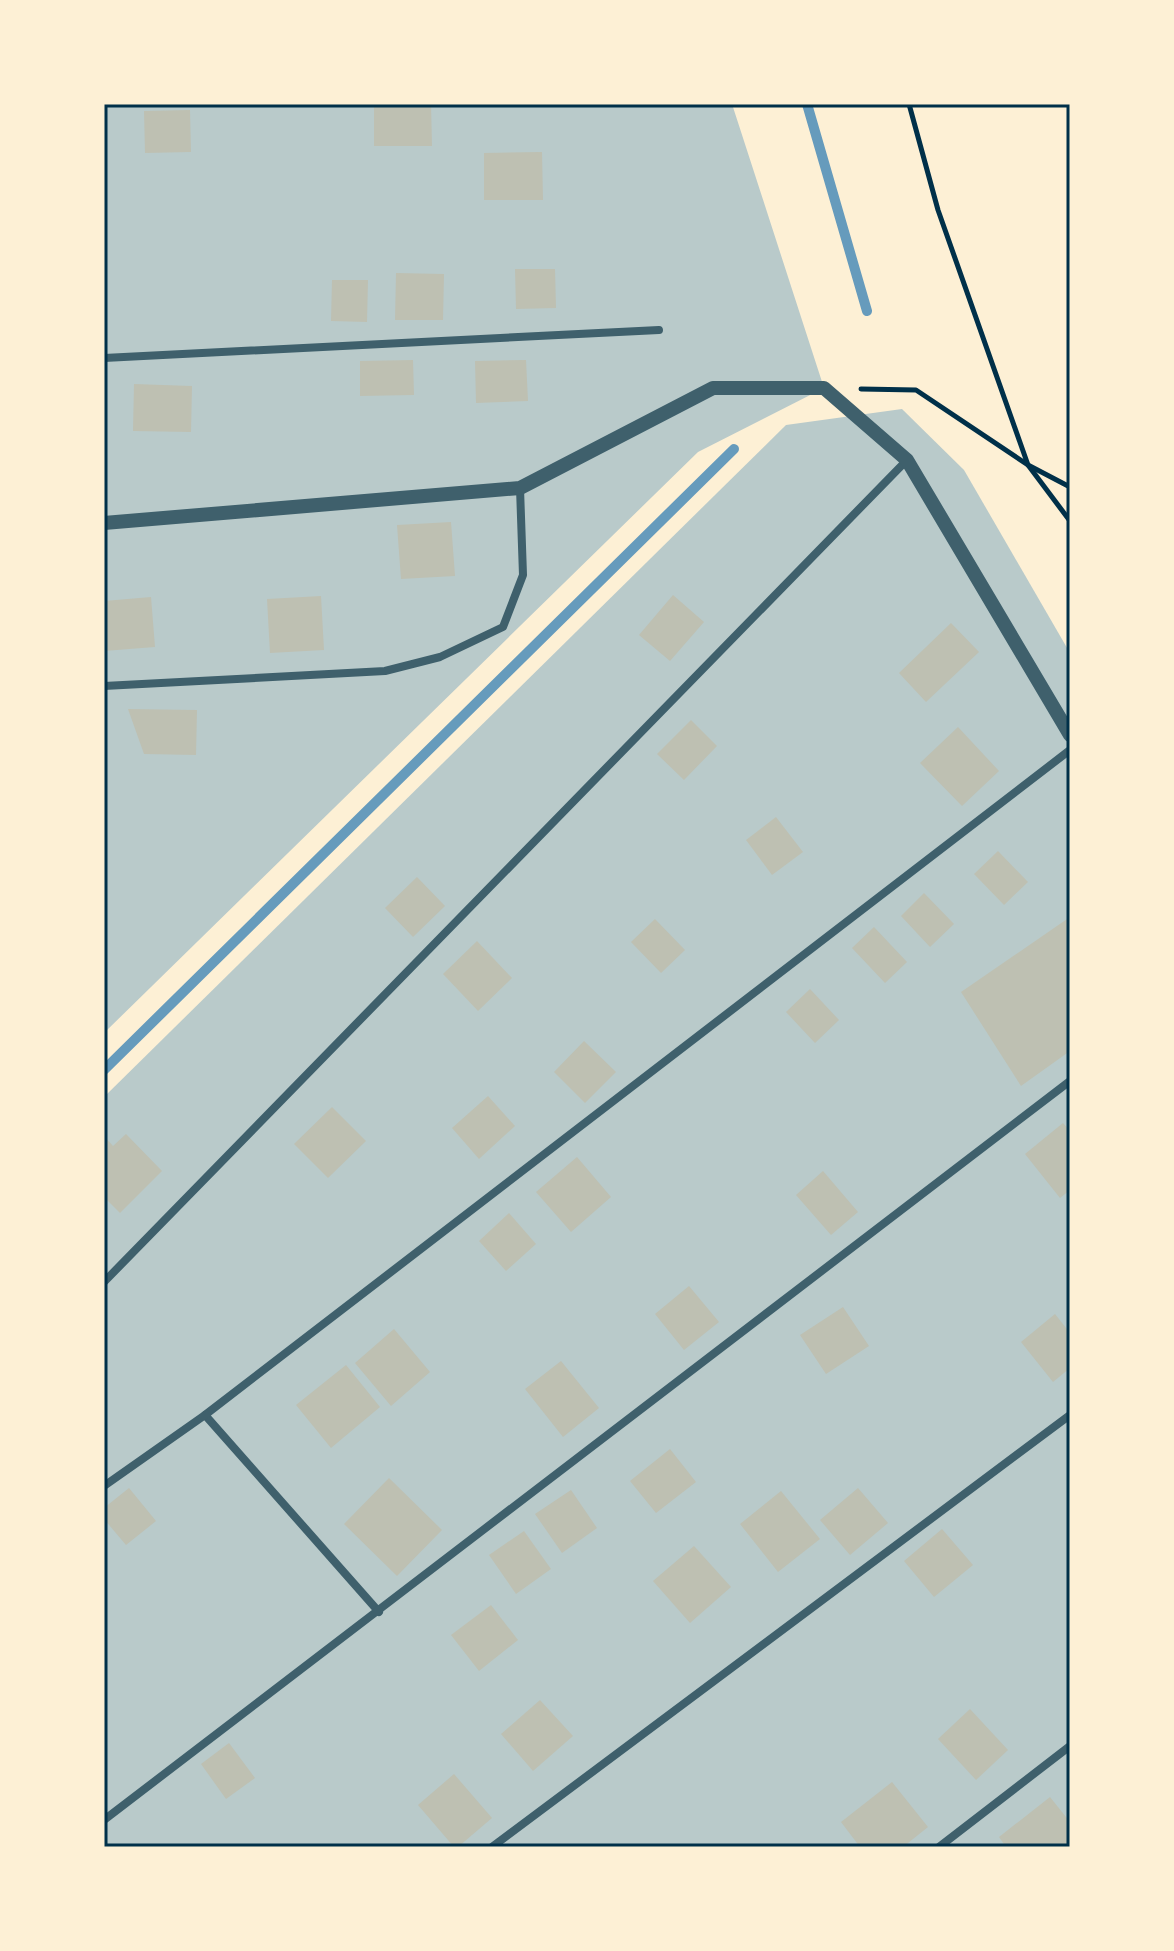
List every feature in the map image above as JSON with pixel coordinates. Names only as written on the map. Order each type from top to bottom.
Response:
[{"type":"street","points":[[104,358],[659,330]]},
{"type":"street","points":[[104,523],[520,488],[713,388],[824,388],[907,460],[1070,735]]},
{"type":"street","points":[[104,1282],[907,460]]},
{"type":"street","points":[[104,686],[385,671],[453,651],[503,627],[523,575],[520,488]]},
{"type":"street","points":[[104,1486],[205,1415],[1070,750]]},
{"type":"street","points":[[104,1820],[1070,1081]]},
{"type":"street","points":[[205,1415],[379,1612]]},
{"type":"street","points":[[492,1847],[1070,1415]]},
{"type":"street","points":[[939,1847],[1070,1746]]},
{"type":"path","points":[[909,104],[938,210],[1028,465],[1070,521]]},
{"type":"path","points":[[824,388],[916,390],[1028,465],[1070,487]]},
{"type":"shaded area","points":[[104,104],[732,104],[824,388],[698,452],[104,1033]]},
{"type":"shaded area","points":[[902,409],[964,470],[1070,653],[1070,1847],[104,1847],[104,1097],[786,425]]},
{"type":"building","points":[[374,104],[431,104],[432,146],[374,146]]},
{"type":"building","points":[[190,110],[191,152],[145,153],[144,111]]},
{"type":"building","points":[[542,152],[543,200],[484,200],[484,153]]},
{"type":"building","points":[[515,269],[555,269],[556,308],[516,309]]},
{"type":"building","points":[[396,273],[444,274],[443,320],[395,320]]},
{"type":"building","points":[[332,280],[368,280],[367,322],[331,321]]},
{"type":"building","points":[[413,360],[414,395],[360,396],[360,361]]},
{"type":"building","points":[[526,360],[528,401],[476,403],[475,361]]},
{"type":"building","points":[[134,384],[192,386],[191,432],[133,431]]},
{"type":"building","points":[[451,522],[455,576],[401,579],[397,525]]},
{"type":"building","points":[[673,595],[704,622],[670,661],[639,635]]},
{"type":"building","points":[[321,596],[324,650],[270,653],[267,599]]},
{"type":"building","points":[[151,597],[155,647],[104,651],[104,601]]},
{"type":"building","points":[[951,623],[979,652],[926,702],[899,673]]},
{"type":"building","points":[[128,709],[197,710],[196,755],[144,754]]},
{"type":"building","points":[[691,720],[717,746],[684,780],[657,754]]},
{"type":"building","points":[[958,727],[999,771],[962,806],[920,763]]},
{"type":"building","points":[[776,817],[803,852],[772,875],[746,840]]},
{"type":"building","points":[[998,851],[1028,882],[1004,905],[974,874]]},
{"type":"building","points":[[417,877],[445,906],[413,937],[385,908]]},
{"type":"building","points":[[924,893],[954,924],[930,947],[901,916]]},
{"type":"building","points":[[1070,917],[1070,1051],[1021,1086],[961,992]]},
{"type":"building","points":[[655,919],[685,950],[661,973],[631,942]]},
{"type":"building","points":[[874,927],[907,962],[885,983],[852,948]]},
{"type":"building","points":[[477,941],[512,978],[478,1011],[443,974]]},
{"type":"building","points":[[810,989],[839,1020],[815,1043],[786,1012]]},
{"type":"building","points":[[584,1041],[616,1072],[585,1103],[554,1072]]},
{"type":"building","points":[[488,1096],[515,1126],[479,1159],[452,1128]]},
{"type":"building","points":[[332,1107],[366,1141],[328,1178],[294,1144]]},
{"type":"building","points":[[1063,1123],[1070,1131],[1070,1190],[1060,1198],[1025,1154]]},
{"type":"building","points":[[126,1134],[162,1171],[120,1213],[104,1197],[104,1136],[113,1146]]},
{"type":"building","points":[[577,1157],[611,1197],[571,1232],[536,1192]]},
{"type":"building","points":[[823,1171],[858,1212],[831,1235],[796,1195]]},
{"type":"building","points":[[509,1213],[536,1244],[506,1271],[479,1241]]},
{"type":"building","points":[[689,1286],[719,1322],[684,1350],[655,1314]]},
{"type":"building","points":[[843,1307],[869,1346],[826,1374],[800,1335]]},
{"type":"building","points":[[1055,1314],[1070,1333],[1070,1368],[1053,1382],[1021,1342]]},
{"type":"building","points":[[394,1329],[430,1372],[391,1406],[355,1363]]},
{"type":"building","points":[[561,1361],[599,1408],[563,1437],[525,1389]]},
{"type":"building","points":[[346,1365],[380,1407],[331,1448],[296,1405]]},
{"type":"building","points":[[670,1449],[696,1482],[656,1513],[630,1481]]},
{"type":"building","points":[[389,1478],[442,1530],[397,1576],[344,1524]]},
{"type":"building","points":[[129,1488],[156,1521],[126,1545],[104,1519],[104,1508]]},
{"type":"building","points":[[858,1488],[888,1523],[850,1555],[820,1520]]},
{"type":"building","points":[[571,1490],[597,1528],[562,1553],[535,1514]]},
{"type":"building","points":[[781,1491],[820,1539],[778,1572],[740,1524]]},
{"type":"building","points":[[942,1529],[973,1565],[934,1597],[904,1561]]},
{"type":"building","points":[[524,1531],[551,1569],[516,1594],[489,1555]]},
{"type":"building","points":[[694,1546],[731,1587],[690,1623],[653,1581]]},
{"type":"building","points":[[491,1605],[518,1640],[479,1671],[451,1635]]},
{"type":"building","points":[[540,1700],[573,1736],[533,1771],[501,1734]]},
{"type":"building","points":[[970,1709],[1008,1750],[976,1780],[938,1739]]},
{"type":"building","points":[[229,1743],[255,1778],[226,1799],[201,1764]]},
{"type":"building","points":[[454,1774],[492,1818],[458,1847],[454,1847],[418,1805]]},
{"type":"building","points":[[892,1782],[928,1827],[903,1847],[860,1847],[841,1822]]},
{"type":"building","points":[[1050,1797],[1070,1822],[1070,1847],[1006,1847],[999,1837]]},
{"type":"waterway","points":[[807,104],[867,311]]},
{"type":"waterway","points":[[104,1070],[734,449]]}]
